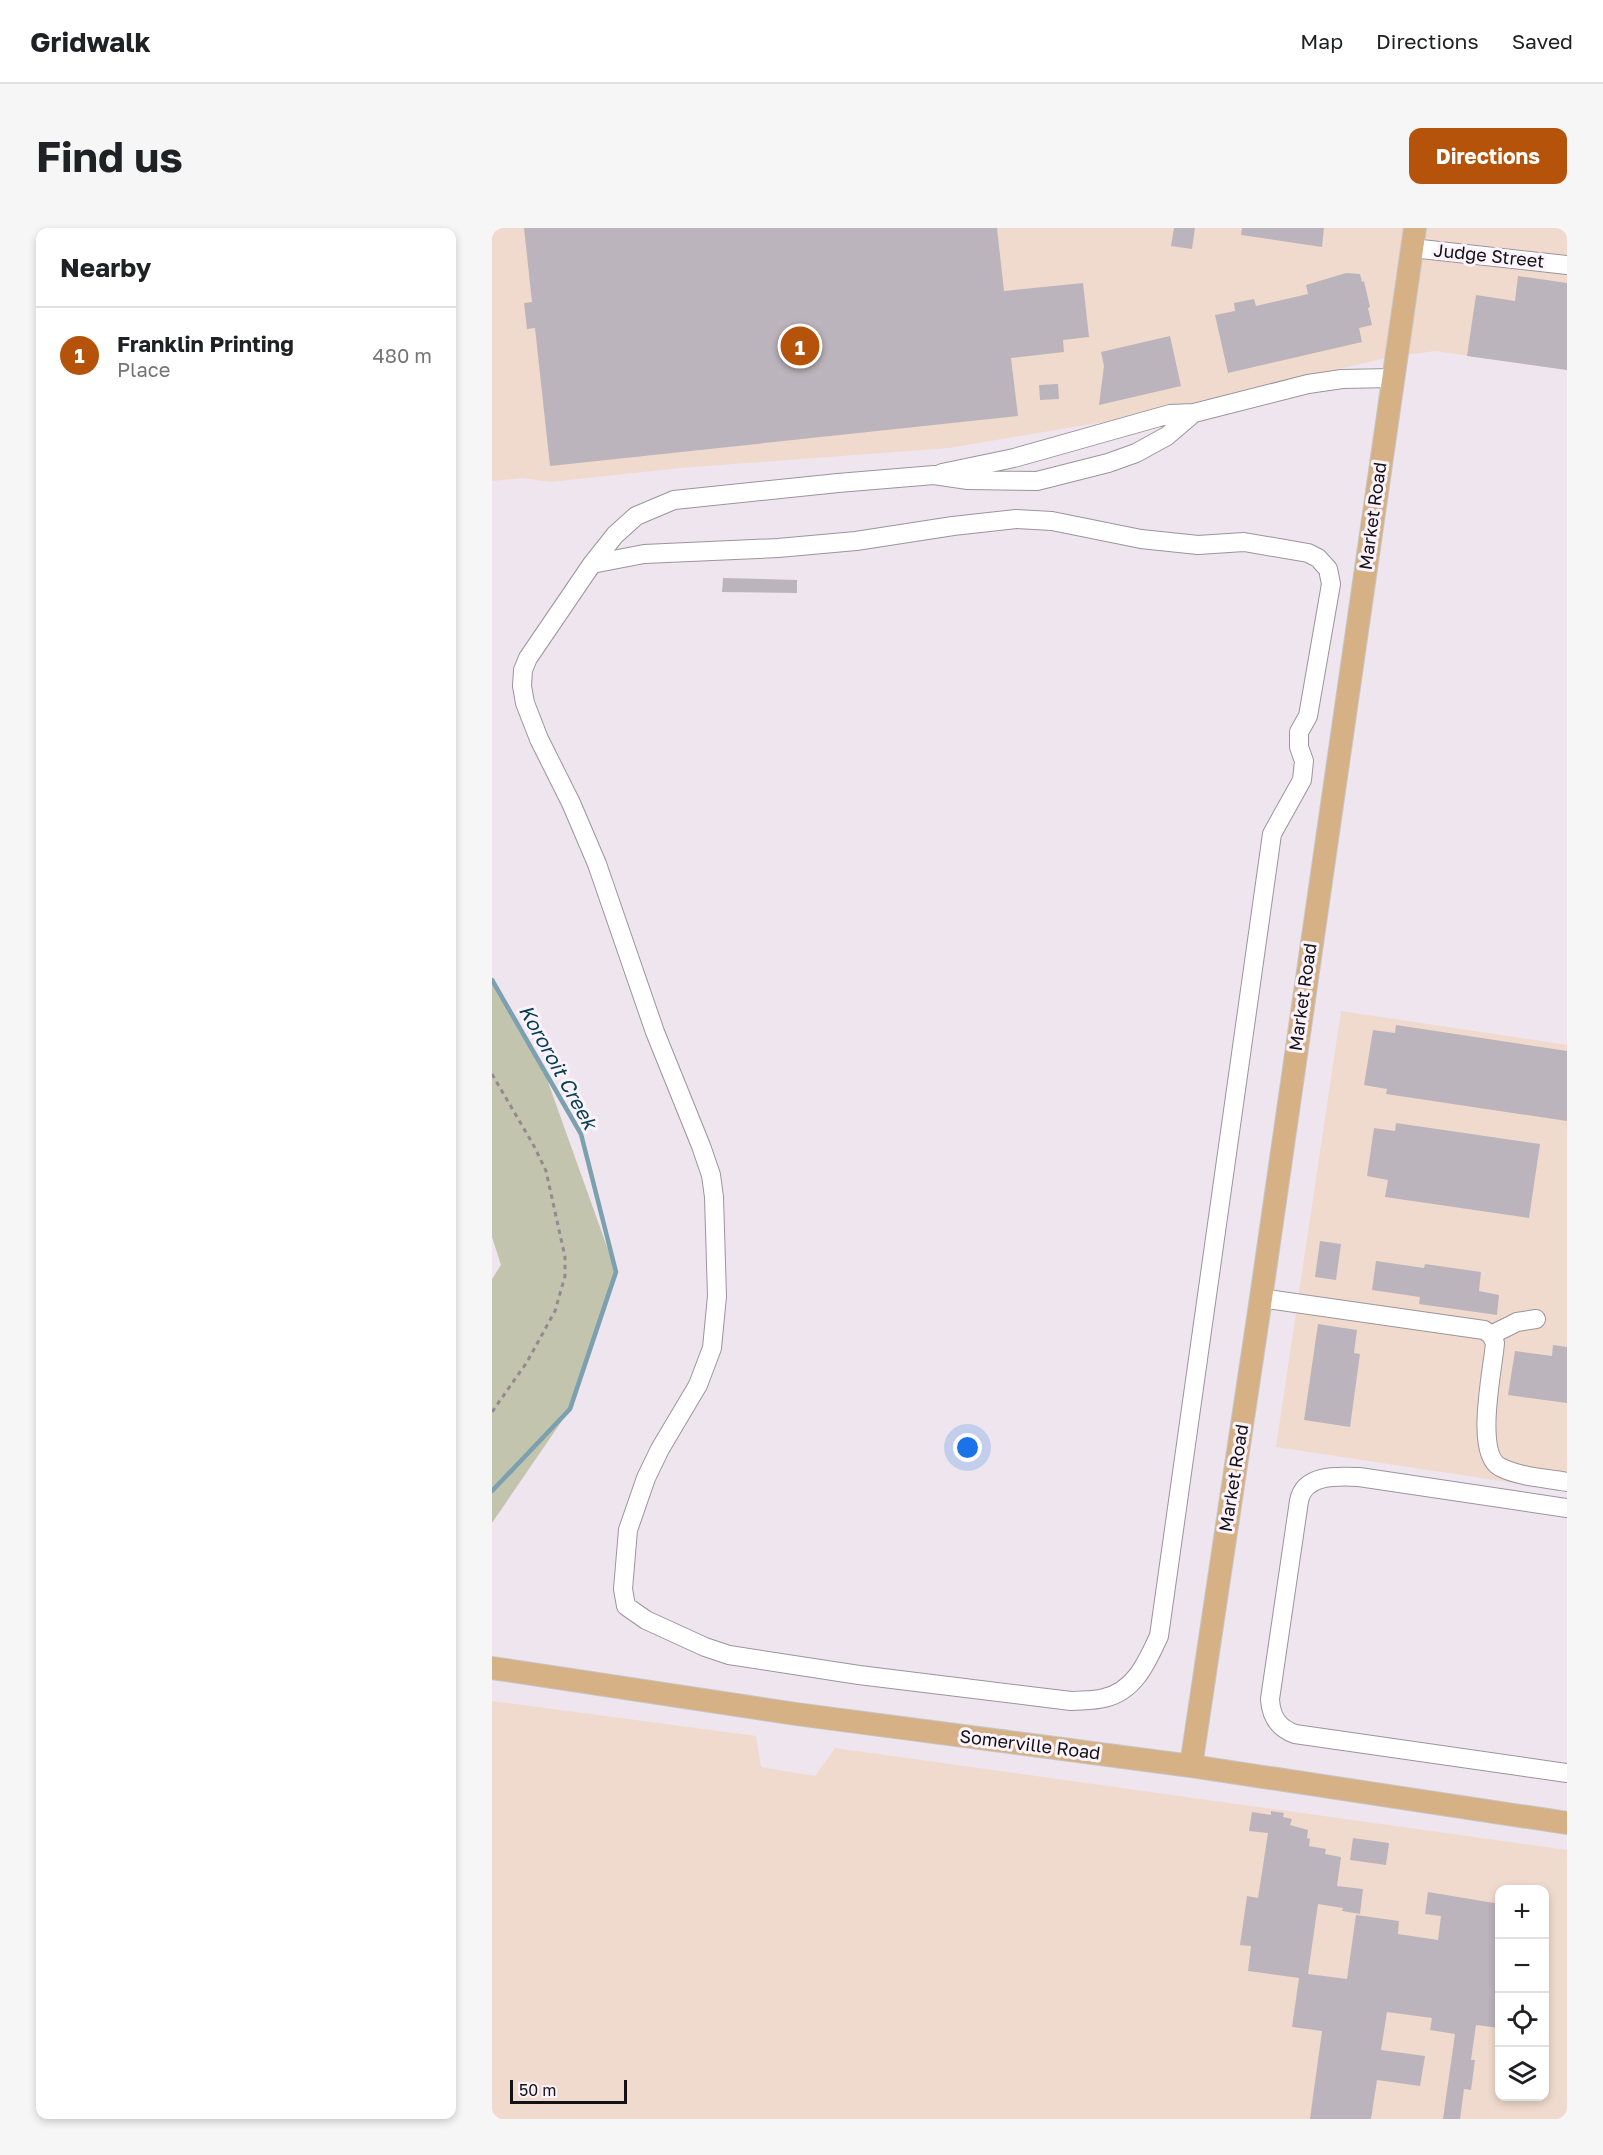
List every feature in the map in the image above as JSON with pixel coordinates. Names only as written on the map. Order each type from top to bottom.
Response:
[{"type":"main road","name":"Market Road","points":[[1191,1766],[1261,1298],[1413,238]]},
{"type":"main road","name":"Somerville Road","points":[[492,1668],[796,1714],[1191,1766],[1567,1823]]},
{"type":"street","name":"Judge Street","points":[[1413,238],[1567,265]]},
{"type":"street","points":[[592,564],[644,554],[856,542],[953,526],[1016,519],[1052,521],[1141,539],[1198,545],[1244,542],[1308,553],[1318,558],[1328,569],[1331,584],[1308,716],[1299,732],[1299,747],[1304,761],[1302,780],[1272,834],[1160,1636],[1143,1669],[1124,1691],[1104,1698],[1071,1701],[860,1675],[729,1655],[705,1647],[646,1620],[627,1606],[623,1589],[628,1530],[646,1478],[660,1449],[698,1385],[712,1348],[718,1259],[711,1175],[655,1032],[597,864],[571,803],[539,739],[525,703],[522,686],[523,670],[528,658],[592,564],[615,535],[636,516],[674,501],[934,475],[1025,455],[1170,414],[1194,413],[1308,384],[1342,379],[1393,378]]},
{"type":"street","points":[[934,475],[968,480],[1037,481],[1108,463],[1136,453],[1167,436],[1194,413]]},
{"type":"street","points":[[1261,1298],[1484,1330],[1491,1335],[1495,1343],[1485,1433],[1488,1453],[1497,1466],[1519,1474],[1567,1482]]},
{"type":"street","points":[[1491,1335],[1517,1322],[1536,1320]]},
{"type":"street","points":[[1567,1508],[1359,1477],[1332,1477],[1309,1484],[1300,1495],[1270,1700],[1272,1715],[1277,1723],[1284,1730],[1295,1734],[1567,1773]]},
{"type":"path","points":[[492,1074],[534,1146],[546,1172],[565,1257],[565,1276],[555,1311],[527,1362],[492,1412]]},
{"type":"shaded area","points":[[492,228],[1567,228],[1567,370],[1435,351],[1391,357],[1127,418],[949,448],[680,468],[550,482],[523,478],[492,481]]},
{"type":"shaded area","points":[[1341,1011],[1567,1045],[1567,1491],[1276,1447]]},
{"type":"shaded area","points":[[492,1701],[756,1736],[761,1767],[815,1776],[835,1748],[1567,1850],[1567,2119],[492,2119]]},
{"type":"green space","points":[[492,981],[543,1068],[616,1272],[570,1409],[492,1523],[492,1279],[501,1265],[492,1237]]},
{"type":"building","points":[[524,228],[997,228],[1004,291],[1083,283],[1089,337],[1063,340],[1064,352],[1011,358],[1018,416],[550,466],[535,328],[527,329],[524,303],[532,302]]},
{"type":"building","points":[[1174,228],[1195,228],[1192,249],[1171,246]]},
{"type":"building","points":[[1242,228],[1324,228],[1322,247],[1241,235]]},
{"type":"building","points":[[1346,273],[1360,274],[1362,282],[1364,281],[1372,325],[1359,328],[1362,342],[1228,373],[1215,315],[1235,311],[1234,303],[1254,299],[1256,306],[1308,294],[1306,285]]},
{"type":"building","points":[[1518,276],[1567,283],[1567,370],[1467,356],[1476,295],[1515,301]]},
{"type":"building","points":[[1170,336],[1181,386],[1099,405],[1104,366],[1101,352]]},
{"type":"building","points":[[1058,384],[1059,399],[1040,400],[1039,385]]},
{"type":"building","points":[[723,578],[797,580],[797,593],[722,592]]},
{"type":"building","points":[[1396,1025],[1567,1051],[1567,1121],[1386,1094],[1387,1089],[1364,1085],[1373,1030],[1395,1033]]},
{"type":"building","points":[[1396,1123],[1540,1144],[1529,1218],[1385,1197],[1388,1180],[1367,1176],[1374,1128],[1395,1131]]},
{"type":"building","points":[[1320,1241],[1341,1244],[1336,1280],[1315,1277]]},
{"type":"building","points":[[1376,1261],[1424,1268],[1425,1264],[1481,1272],[1479,1291],[1499,1295],[1497,1315],[1419,1304],[1420,1297],[1372,1290]]},
{"type":"building","points":[[1318,1324],[1357,1330],[1354,1353],[1360,1354],[1350,1427],[1304,1420]]},
{"type":"building","points":[[1553,1345],[1567,1347],[1567,1403],[1508,1395],[1515,1351],[1552,1356]]},
{"type":"building","points":[[1271,1811],[1284,1813],[1283,1817],[1292,1819],[1290,1825],[1308,1830],[1309,1846],[1326,1849],[1325,1854],[1341,1857],[1337,1886],[1363,1889],[1360,1914],[1342,1911],[1343,1908],[1318,1904],[1308,1974],[1347,1979],[1356,1915],[1399,1921],[1398,1934],[1438,1940],[1441,1916],[1425,1914],[1428,1892],[1495,1903],[1495,2027],[1476,2025],[1471,2060],[1475,2060],[1471,2090],[1464,2089],[1460,2119],[1443,2119],[1455,2034],[1430,2030],[1432,2018],[1387,2012],[1381,2050],[1425,2056],[1420,2086],[1377,2080],[1371,2119],[1310,2119],[1322,2031],[1292,2027],[1299,1978],[1248,1971],[1251,1946],[1240,1945],[1247,1896],[1258,1898],[1268,1833],[1249,1831],[1252,1812],[1271,1815]]},
{"type":"building","points":[[1353,1838],[1389,1843],[1386,1865],[1350,1860]]},
{"type":"waterway","name":"Kororoit Creek","points":[[492,980],[581,1134],[616,1272],[570,1409],[492,1491]]},
{"type":"place","name":"Franklin Printing","points":[[800,346]]}]
